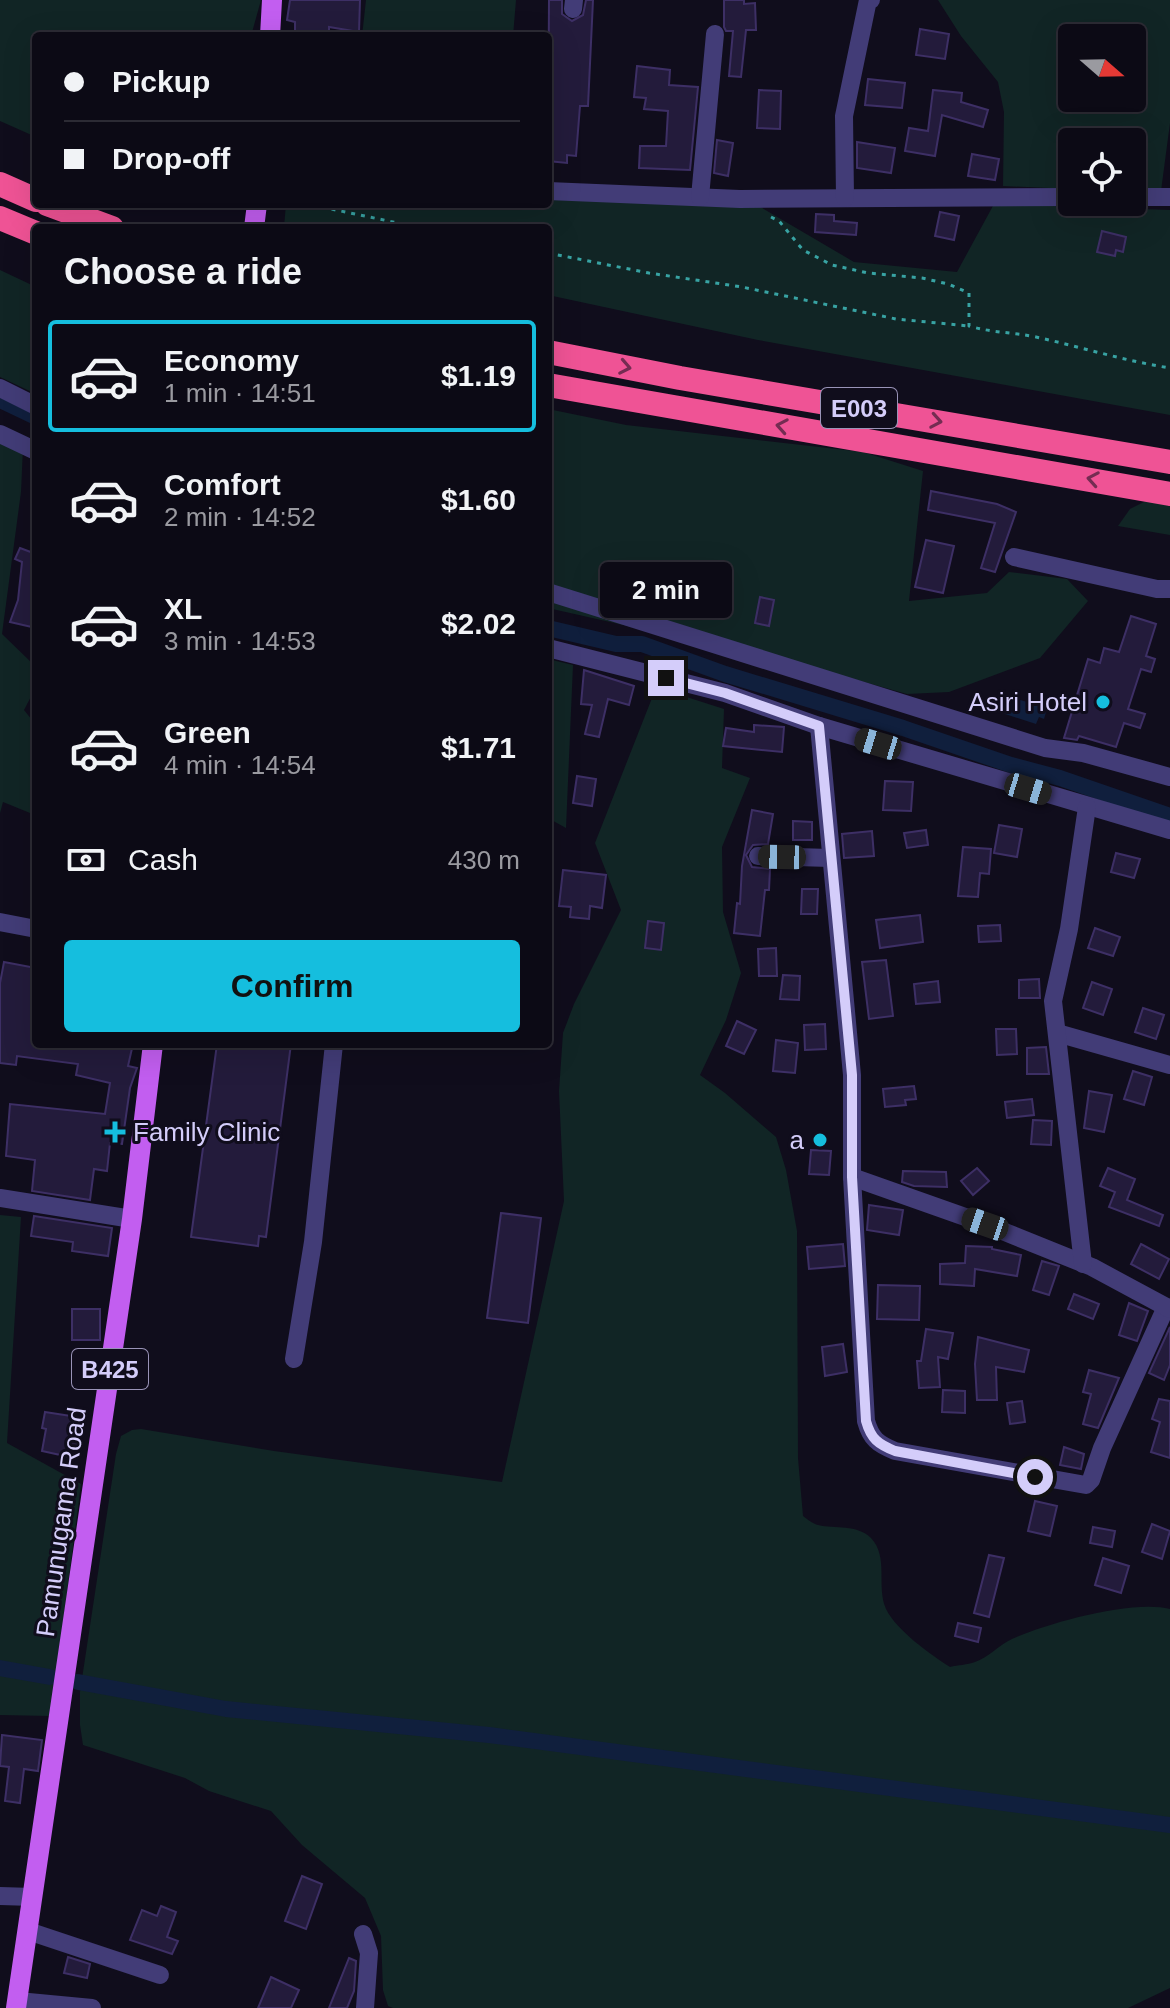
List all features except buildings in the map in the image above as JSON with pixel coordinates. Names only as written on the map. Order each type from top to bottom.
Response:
[{"type":"highway","points":[[0,184],[32,198]]},
{"type":"highway","points":[[58,208],[101,224]]},
{"type":"highway","points":[[0,218],[32,231]]},
{"type":"highway","name":"E003","points":[[552,353],[696,381],[1170,462]]},
{"type":"highway","name":"E003","points":[[552,386],[1170,494]]},
{"type":"main road","points":[[270,32],[272,0]]},
{"type":"main road","name":"Pamunugama Road","points":[[17,2004],[132,1219],[153,1048]]},
{"type":"street","points":[[845,198],[844,116],[868,0],[871,0]]},
{"type":"street","points":[[700,197],[715,34]]},
{"type":"street","points":[[552,191],[740,199],[1058,197]]},
{"type":"street","points":[[1146,197],[1170,197]]},
{"type":"street","points":[[0,388],[32,404]]},
{"type":"street","points":[[0,434],[32,449]]},
{"type":"street","points":[[1014,557],[1157,589],[1170,589]]},
{"type":"street","points":[[552,593],[1045,748],[1083,753],[1170,777]]},
{"type":"street","points":[[552,649],[725,693],[819,726],[1170,830]]},
{"type":"street","points":[[819,726],[852,1075],[852,1177],[866,1421],[870,1435],[877,1444],[895,1451],[1086,1485],[1091,1480],[1108,1434],[1168,1308],[1083,1264],[985,1224],[852,1177]]},
{"type":"street","points":[[1083,1264],[1053,1001],[1069,929],[1087,807]]},
{"type":"street","points":[[758,856],[830,858]]},
{"type":"street","points":[[0,922],[32,928]]},
{"type":"street","points":[[1057,1033],[1170,1065]]},
{"type":"street","points":[[294,1359],[313,1242],[334,1048]]},
{"type":"street","points":[[0,1198],[132,1219]]},
{"type":"street","points":[[0,1896],[33,1897]]},
{"type":"street","points":[[28,1931],[160,1975]]},
{"type":"street","points":[[363,1934],[369,1953],[365,2008]]},
{"type":"street","points":[[17,2004],[92,2008]]},
{"type":"path","points":[[740,199],[779,221],[803,250],[832,265],[868,273],[922,278],[969,293],[969,326]]},
{"type":"path","points":[[326,208],[403,224]]},
{"type":"path","points":[[552,254],[742,287],[896,319],[1026,335],[1170,368]]},
{"type":"green space","points":[[0,0],[261,0],[252,32],[32,32],[32,135],[0,121]]},
{"type":"green space","points":[[366,0],[516,0],[513,32],[362,32]]},
{"type":"green space","points":[[938,0],[1170,0],[1170,123],[1161,191],[1146,191],[1146,128],[1058,128],[1058,188],[1003,186],[1004,112],[998,82],[961,36]]},
{"type":"green space","points":[[552,197],[752,202],[854,262],[957,272],[994,204],[1058,206],[1058,216],[1146,216],[1146,209],[1170,210],[1170,415],[758,340],[552,296],[552,224],[284,224],[286,208],[552,208]]},
{"type":"green space","points":[[0,270],[32,285],[32,392],[0,377]]},
{"type":"green space","points":[[552,410],[626,425],[863,452],[923,471],[909,601],[987,593],[1009,572],[1067,579],[1088,601],[1040,658],[949,692],[907,694],[818,669],[552,609]]},
{"type":"green space","points":[[0,439],[23,447],[21,492],[2,634],[32,663],[32,695],[24,710],[32,720],[32,814],[3,802],[0,813]]},
{"type":"green space","points":[[1152,498],[1170,504],[1170,535],[1118,526],[1130,509]]},
{"type":"green space","points":[[552,660],[573,665],[566,828],[552,820]]},
{"type":"green space","points":[[646,684],[724,709],[722,768],[750,778],[722,847],[723,912],[741,973],[726,1020],[700,1075],[776,1137],[786,1170],[797,1231],[798,1458],[803,1516],[816,1524],[853,1529],[871,1538],[880,1554],[886,1609],[906,1634],[950,1667],[980,1660],[1012,1639],[1046,1626],[1090,1614],[1135,1607],[1170,1609],[1170,1988],[1128,2008],[393,2008],[388,2006],[383,1990],[381,1936],[365,1898],[302,1845],[271,1811],[209,1791],[185,1778],[83,1745],[80,1692],[121,1436],[141,1429],[274,1451],[502,1482],[564,1201],[559,1091],[563,1033],[574,1004],[621,910],[595,843],[654,693]]},
{"type":"green space","points":[[0,1215],[21,1217],[7,1443],[81,1484],[51,1716],[0,1715]]},
{"type":"water","points":[[1007,696],[1041,706],[1040,710],[1046,712],[1044,719],[1039,717],[1036,724],[1002,713]]},
{"type":"waterway","points":[[0,400],[32,415]]},
{"type":"waterway","points":[[552,629],[616,644],[642,644],[725,674],[1060,778],[1170,816]]},
{"type":"waterway","points":[[0,1668],[50,1677]]},
{"type":"waterway","points":[[78,1682],[226,1709],[489,1735],[1170,1825]]},
{"type":"place","name":"Asiri Hotel","points":[[1103,702]]},
{"type":"place","name":"Family Clinic","points":[[115,1132]]},
{"type":"place","name":"a","points":[[820,1140]]},
{"type":"route","points":[[666,678],[725,693],[819,726],[852,1075],[852,1177],[866,1421],[870,1435],[877,1444],[895,1451],[1035,1477]]}]
